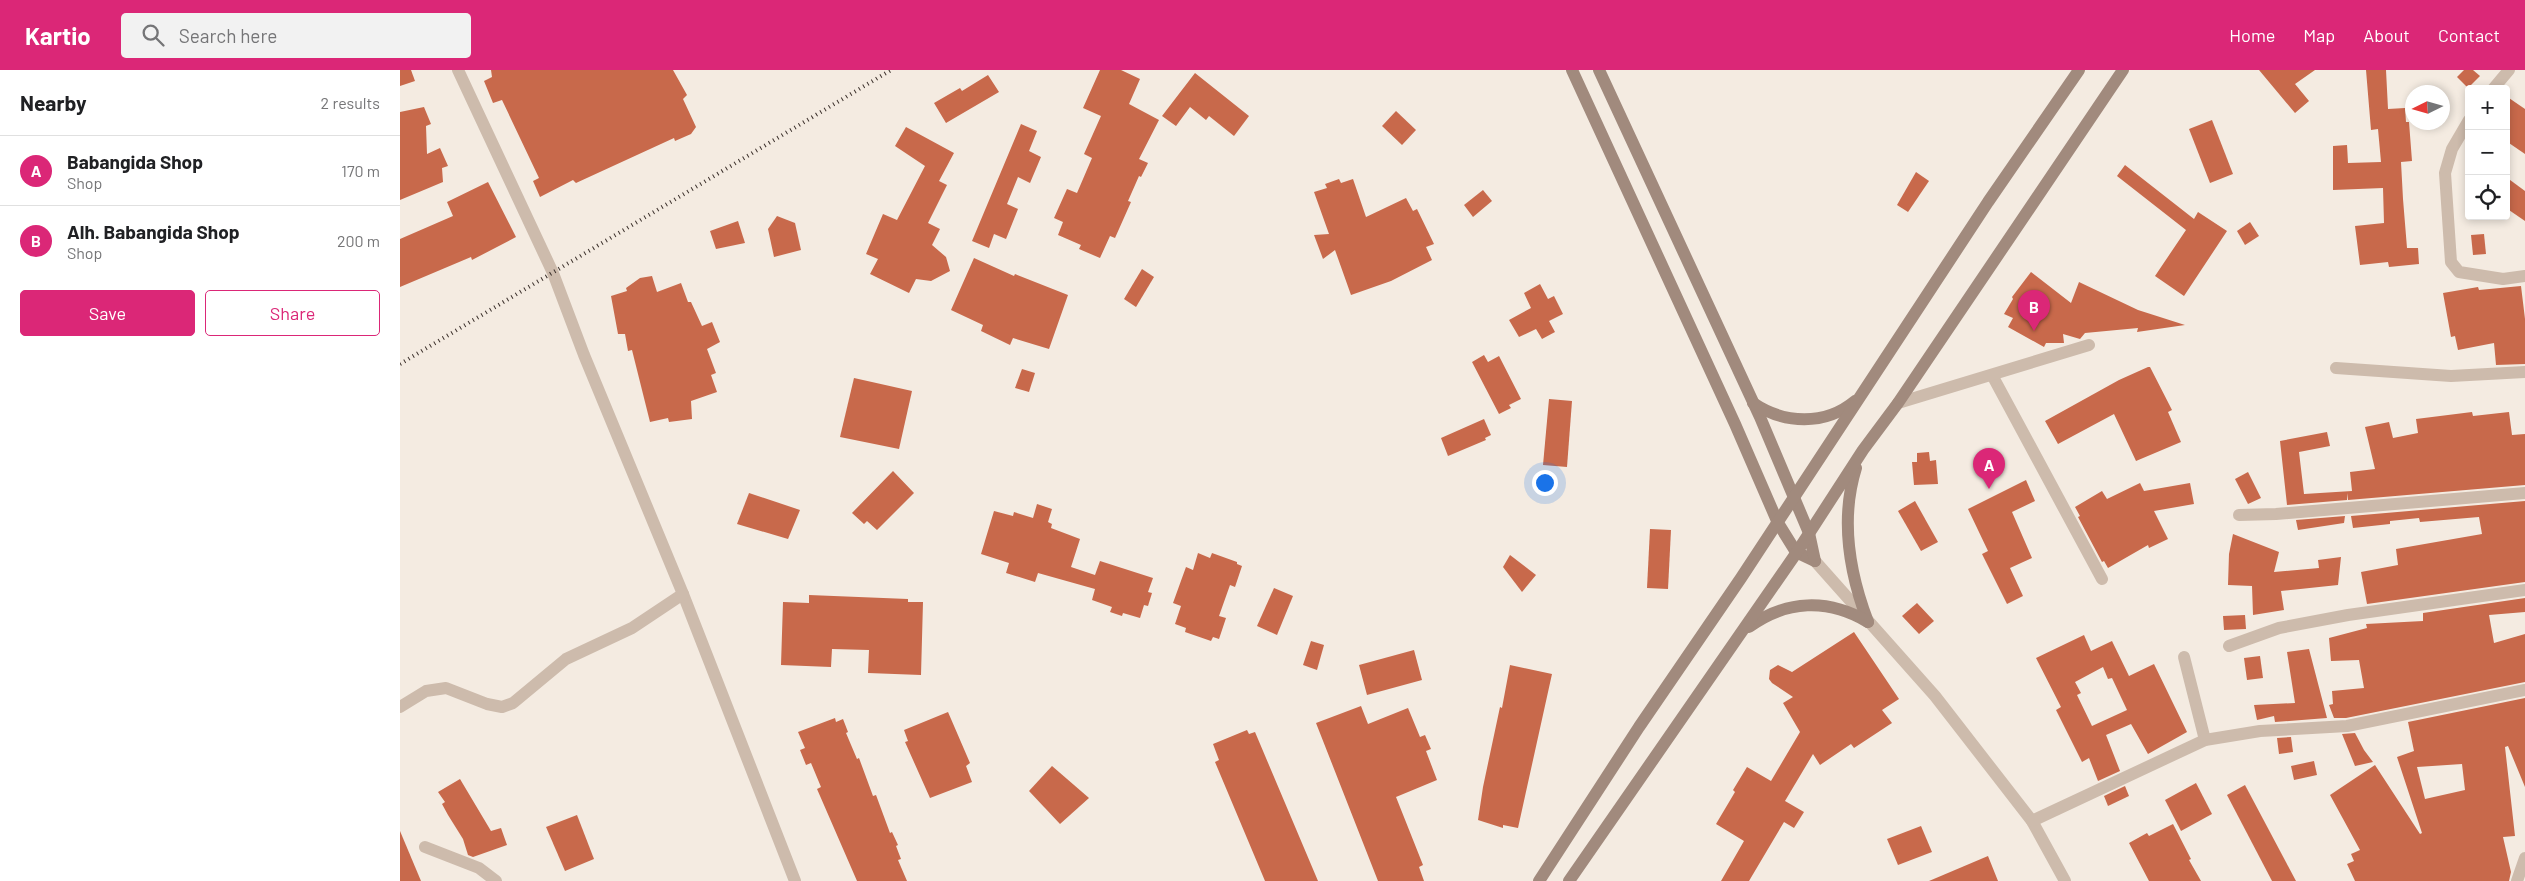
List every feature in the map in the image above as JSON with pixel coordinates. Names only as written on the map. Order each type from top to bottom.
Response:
[{"type":"main road","points":[[1572,70],[1735,424],[1778,523],[1796,552],[1815,561]]},
{"type":"main road","points":[[1599,70],[1760,417],[1809,533],[1815,561]]},
{"type":"main road","points":[[1539,881],[1639,727],[1778,523],[1988,202],[2079,70]]},
{"type":"main road","points":[[1569,881],[1737,639],[1863,450],[1898,403],[2124,70]]},
{"type":"main road","points":[[1751,401],[1773,414],[1785,418],[1810,420],[1837,412],[1860,397]]},
{"type":"main road","points":[[1863,450],[1852,482],[1849,498],[1848,537],[1854,579],[1868,622]]},
{"type":"main road","points":[[1737,639],[1754,624],[1774,612],[1802,605],[1830,606],[1849,612],[1868,622]]},
{"type":"street","points":[[458,70],[553,273],[588,364],[683,594],[794,881]]},
{"type":"street","points":[[2496,85],[2509,70]]},
{"type":"street","points":[[2465,127],[2452,149],[2446,173],[2452,262],[2460,272],[2503,279],[2525,276]]},
{"type":"street","points":[[1898,403],[2089,346]]},
{"type":"street","points":[[2336,368],[2451,376],[2525,372]]},
{"type":"street","points":[[1992,375],[2102,579]]},
{"type":"street","points":[[2240,514],[2276,514],[2525,493]]},
{"type":"street","points":[[1815,561],[1935,696],[2032,821],[2065,881]]},
{"type":"street","points":[[2229,646],[2288,626],[2348,615],[2525,590]]},
{"type":"street","points":[[400,707],[426,692],[446,688],[487,704],[502,707],[513,704],[566,659],[632,628],[683,594]]},
{"type":"street","points":[[2184,657],[2205,740]]},
{"type":"street","points":[[2032,821],[2205,740],[2260,731],[2347,726],[2525,690]]},
{"type":"street","points":[[425,847],[479,868],[496,881]]},
{"type":"street","points":[[2517,881],[2525,858]]},
{"type":"building","points":[[400,70],[411,70],[415,81],[400,86]]},
{"type":"building","points":[[491,70],[673,70],[687,95],[683,99],[696,127],[691,134],[675,141],[674,138],[576,183],[573,180],[540,197],[533,181],[539,178],[502,100],[493,103],[484,81],[492,77]]},
{"type":"building","points":[[1100,70],[1121,70],[1140,79],[1129,104],[1159,120],[1139,159],[1148,163],[1141,177],[1139,176],[1128,201],[1131,202],[1115,238],[1110,236],[1100,258],[1079,249],[1081,245],[1058,235],[1063,222],[1054,218],[1067,189],[1077,193],[1092,158],[1084,154],[1101,116],[1083,108]]},
{"type":"building","points":[[2259,70],[2315,70],[2295,84],[2309,101],[2295,113]]},
{"type":"building","points":[[2366,70],[2386,70],[2388,109],[2405,108],[2405,130],[2410,130],[2412,161],[2401,162],[2403,199],[2407,248],[2418,248],[2419,264],[2389,267],[2388,262],[2360,265],[2355,226],[2384,223],[2383,188],[2333,190],[2333,146],[2347,145],[2348,163],[2381,162],[2378,129],[2371,130]]},
{"type":"building","points":[[2464,70],[2473,70],[2480,76],[2471,85],[2465,85],[2457,77]]},
{"type":"building","points":[[1195,73],[1249,116],[1234,136],[1209,116],[1206,120],[1190,107],[1176,126],[1162,116]]},
{"type":"building","points":[[988,75],[999,92],[946,123],[934,103],[960,88],[962,91]]},
{"type":"building","points":[[2510,99],[2525,109],[2525,154],[2510,144]]},
{"type":"building","points":[[424,107],[431,124],[426,126],[427,154],[440,148],[448,166],[442,168],[443,182],[400,200],[400,112]]},
{"type":"building","points":[[1396,111],[1416,130],[1402,145],[1382,126]]},
{"type":"building","points":[[2212,120],[2233,174],[2210,183],[2189,129]]},
{"type":"building","points":[[1021,124],[1037,131],[1029,151],[1041,157],[1030,183],[1018,177],[1007,204],[1018,209],[1006,239],[994,234],[989,248],[972,241]]},
{"type":"building","points":[[906,127],[954,153],[939,181],[947,185],[928,223],[940,229],[932,245],[946,257],[950,271],[931,281],[916,279],[909,293],[870,274],[878,259],[866,254],[883,214],[897,220],[925,166],[895,146]]},
{"type":"building","points":[[2125,165],[2194,219],[2198,212],[2227,231],[2184,296],[2155,276],[2186,230],[2117,176]]},
{"type":"building","points":[[1916,172],[1929,181],[1908,212],[1897,205]]},
{"type":"building","points":[[1339,179],[1341,183],[1353,179],[1366,217],[1406,198],[1413,211],[1417,209],[1434,244],[1426,247],[1432,260],[1391,281],[1351,295],[1335,250],[1323,259],[1314,235],[1329,234],[1314,192],[1327,188],[1325,184]]},
{"type":"building","points":[[2510,180],[2525,191],[2525,221],[2510,211]]},
{"type":"building","points":[[488,182],[516,237],[472,260],[471,257],[400,287],[400,239],[453,216],[447,202]]},
{"type":"building","points":[[1483,190],[1492,201],[1473,217],[1464,205]]},
{"type":"building","points":[[777,216],[795,223],[801,250],[774,257],[768,229]]},
{"type":"building","points":[[738,221],[745,243],[716,249],[710,231]]},
{"type":"building","points":[[2250,222],[2259,236],[2245,245],[2237,231]]},
{"type":"building","points":[[2484,234],[2486,254],[2473,255],[2471,235]]},
{"type":"building","points":[[974,258],[1014,276],[1015,274],[1068,295],[1049,349],[1013,338],[1010,345],[981,331],[983,325],[951,310]]},
{"type":"building","points":[[1142,269],[1154,277],[1136,307],[1124,299]]},
{"type":"building","points":[[2031,272],[2071,303],[2079,282],[2138,310],[2185,325],[2137,332],[2138,328],[2085,333],[2080,339],[2063,334],[2064,343],[2046,343],[2044,347],[2008,327],[2013,318],[2004,314],[2013,299],[2012,297]]},
{"type":"building","points":[[652,276],[657,292],[681,283],[688,302],[691,302],[702,326],[712,322],[720,342],[707,349],[716,373],[711,375],[717,392],[691,401],[692,419],[669,422],[668,418],[650,422],[632,350],[628,351],[625,334],[618,334],[611,296],[627,291],[626,288],[640,278]]},
{"type":"building","points":[[1540,284],[1548,299],[1554,296],[1563,314],[1549,321],[1555,332],[1542,339],[1536,329],[1519,337],[1509,320],[1531,308],[1524,293]]},
{"type":"building","points":[[2521,286],[2525,319],[2525,364],[2496,365],[2494,343],[2458,350],[2455,336],[2451,337],[2443,293],[2478,287],[2479,290]]},
{"type":"building","points":[[1484,355],[1488,362],[1499,356],[1521,399],[1509,405],[1511,408],[1499,414],[1472,362]]},
{"type":"building","points":[[2150,367],[2172,410],[2168,412],[2181,442],[2136,461],[2114,414],[2058,444],[2045,421],[2119,380]]},
{"type":"building","points":[[1022,369],[1035,373],[1029,392],[1015,388]]},
{"type":"building","points":[[854,378],[912,391],[899,449],[840,437]]},
{"type":"building","points":[[1549,399],[1572,401],[1567,467],[1543,465]]},
{"type":"building","points":[[2472,412],[2473,416],[2509,412],[2512,435],[2525,434],[2525,485],[2348,500],[2347,493],[2347,500],[2287,505],[2280,441],[2327,432],[2330,446],[2299,452],[2304,494],[2352,491],[2350,472],[2375,469],[2365,427],[2389,422],[2393,438],[2418,433],[2416,419]]},
{"type":"building","points":[[1484,419],[1491,435],[1485,438],[1486,440],[1448,456],[1441,438]]},
{"type":"building","points":[[1929,452],[1930,461],[1936,460],[1938,484],[1914,485],[1912,462],[1917,462],[1917,453]]},
{"type":"building","points":[[893,471],[914,493],[877,530],[867,521],[864,524],[852,513]]},
{"type":"building","points":[[2248,472],[2261,498],[2248,504],[2235,479]]},
{"type":"building","points":[[2026,480],[2035,501],[2012,512],[2032,558],[2010,568],[2023,596],[2007,604],[1982,554],[1988,551],[1968,509]]},
{"type":"building","points":[[2140,483],[2144,491],[2190,483],[2194,504],[2154,511],[2168,539],[2149,548],[2148,545],[2108,568],[2104,561],[2102,562],[2078,517],[2080,516],[2075,507],[2102,491],[2107,499]]},
{"type":"building","points":[[749,493],[800,510],[788,539],[737,524]]},
{"type":"building","points":[[1915,501],[1938,542],[1921,551],[1898,511]]},
{"type":"building","points":[[2525,501],[2525,582],[2367,604],[2361,572],[2398,565],[2396,549],[2482,534],[2479,517],[2420,522],[2419,518],[2390,521],[2390,524],[2353,528],[2351,516]]},
{"type":"building","points":[[1037,504],[1052,509],[1048,522],[1052,524],[1051,528],[1080,539],[1071,567],[1095,575],[1100,561],[1153,578],[1148,592],[1152,593],[1148,606],[1144,605],[1140,618],[1123,613],[1122,616],[1110,612],[1112,607],[1092,600],[1095,589],[1038,573],[1035,582],[1006,573],[1009,563],[981,554],[994,511],[1013,516],[1014,512],[1033,518]]},
{"type":"building","points":[[2345,516],[2344,523],[2298,530],[2296,520]]},
{"type":"building","points":[[1650,529],[1671,530],[1668,589],[1647,588]]},
{"type":"building","points":[[2233,534],[2279,552],[2274,572],[2319,568],[2318,560],[2341,557],[2338,585],[2281,591],[2284,610],[2253,615],[2252,586],[2228,585],[2229,554]]},
{"type":"building","points":[[1198,553],[1210,558],[1212,553],[1237,562],[1237,564],[1242,566],[1235,587],[1230,585],[1219,616],[1226,618],[1219,639],[1213,637],[1211,641],[1185,632],[1186,628],[1175,624],[1181,606],[1173,603],[1186,567],[1193,570]]},
{"type":"building","points":[[1510,555],[1536,575],[1522,592],[1503,567]]},
{"type":"building","points":[[1274,588],[1293,596],[1277,635],[1257,626]]},
{"type":"building","points":[[809,595],[908,599],[908,602],[923,602],[921,675],[868,673],[869,650],[832,649],[831,667],[781,665],[783,602],[809,603]]},
{"type":"building","points":[[2525,598],[2525,612],[2489,615],[2494,643],[2525,634],[2525,682],[2346,718],[2334,718],[2329,705],[2333,704],[2332,691],[2364,688],[2359,660],[2331,661],[2329,638],[2367,628],[2366,624],[2423,621],[2423,613]]},
{"type":"building","points":[[1917,603],[1934,621],[1919,634],[1902,616]]},
{"type":"building","points":[[2245,615],[2246,629],[2224,630],[2223,616]]},
{"type":"building","points":[[1854,632],[1899,699],[1882,710],[1892,723],[1854,748],[1851,744],[1820,765],[1813,754],[1785,801],[1804,812],[1794,828],[1784,822],[1749,881],[1721,881],[1744,841],[1716,824],[1735,792],[1733,790],[1747,767],[1771,781],[1800,732],[1783,703],[1793,697],[1772,683],[1769,679],[1770,670],[1778,665],[1792,672]]},
{"type":"building","points":[[2084,635],[2091,651],[2112,641],[2129,676],[2154,664],[2187,732],[2148,754],[2131,724],[2106,735],[2120,771],[2098,781],[2089,758],[2082,762],[2056,710],[2061,707],[2036,658]],"holes":[[[2103,667],[2108,679],[2112,678],[2127,710],[2092,726],[2077,695],[2081,693],[2075,682]]]},
{"type":"building","points":[[1311,641],[1324,645],[1317,670],[1303,665]]},
{"type":"building","points":[[2309,649],[2327,718],[2275,722],[2274,716],[2257,720],[2254,705],[2295,703],[2287,652]]},
{"type":"building","points":[[1414,650],[1422,680],[1367,695],[1359,665]]},
{"type":"building","points":[[2260,656],[2263,678],[2247,680],[2244,658]]},
{"type":"building","points":[[1510,665],[1552,674],[1518,828],[1503,825],[1503,828],[1478,820],[1483,787]]},
{"type":"building","points":[[2525,698],[2525,787],[2508,746],[2505,747],[2515,836],[2503,837],[2511,872],[2509,881],[2355,881],[2347,864],[2354,861],[2351,854],[2360,850],[2330,795],[2375,765],[2420,834],[2422,833],[2397,757],[2414,751],[2408,722]],"holes":[[[2462,764],[2465,790],[2425,799],[2417,767]]]},
{"type":"building","points":[[1361,706],[1368,724],[1408,708],[1420,737],[1425,735],[1431,749],[1426,751],[1437,780],[1396,797],[1423,865],[1419,867],[1424,881],[1378,881],[1316,723]]},
{"type":"building","points":[[948,712],[970,763],[966,766],[972,782],[930,798],[905,742],[908,741],[904,730]]},
{"type":"building","points":[[835,718],[836,722],[843,719],[848,732],[846,733],[857,759],[859,758],[873,796],[876,795],[890,833],[892,832],[898,845],[896,846],[901,859],[898,860],[907,881],[857,881],[817,789],[821,787],[811,763],[806,765],[800,750],[805,748],[798,732]]},
{"type":"building","points":[[1247,730],[1249,734],[1255,732],[1318,881],[1265,881],[1215,762],[1219,760],[1213,744]]},
{"type":"building","points":[[2355,733],[2373,762],[2355,766],[2342,734]]},
{"type":"building","points":[[2291,737],[2293,752],[2279,754],[2277,738]]},
{"type":"building","points":[[2314,761],[2317,775],[2294,780],[2291,766]]},
{"type":"building","points":[[1052,766],[1089,798],[1060,824],[1029,791]]},
{"type":"building","points":[[460,779],[491,831],[501,828],[507,845],[473,857],[468,855],[463,839],[442,804],[445,802],[438,792]]},
{"type":"building","points":[[2196,783],[2212,814],[2181,831],[2165,800]]},
{"type":"building","points":[[2245,785],[2296,881],[2272,881],[2227,795]]},
{"type":"building","points":[[2125,786],[2129,796],[2108,806],[2104,796]]},
{"type":"building","points":[[577,815],[594,859],[565,871],[546,827]]},
{"type":"building","points":[[2173,824],[2191,859],[2189,860],[2201,881],[2149,881],[2129,843],[2147,833],[2149,836]]},
{"type":"building","points":[[1921,826],[1932,852],[1898,865],[1887,839]]},
{"type":"building","points":[[400,831],[421,881],[400,881]]},
{"type":"building","points":[[1988,856],[1998,881],[1929,881]]},
{"type":"railway","points":[[400,364],[891,70]]},
{"type":"place","name":"Alh. Babangida Shop","points":[[2034,331]]},
{"type":"place","name":"Babangida Shop","points":[[1989,489]]}]
